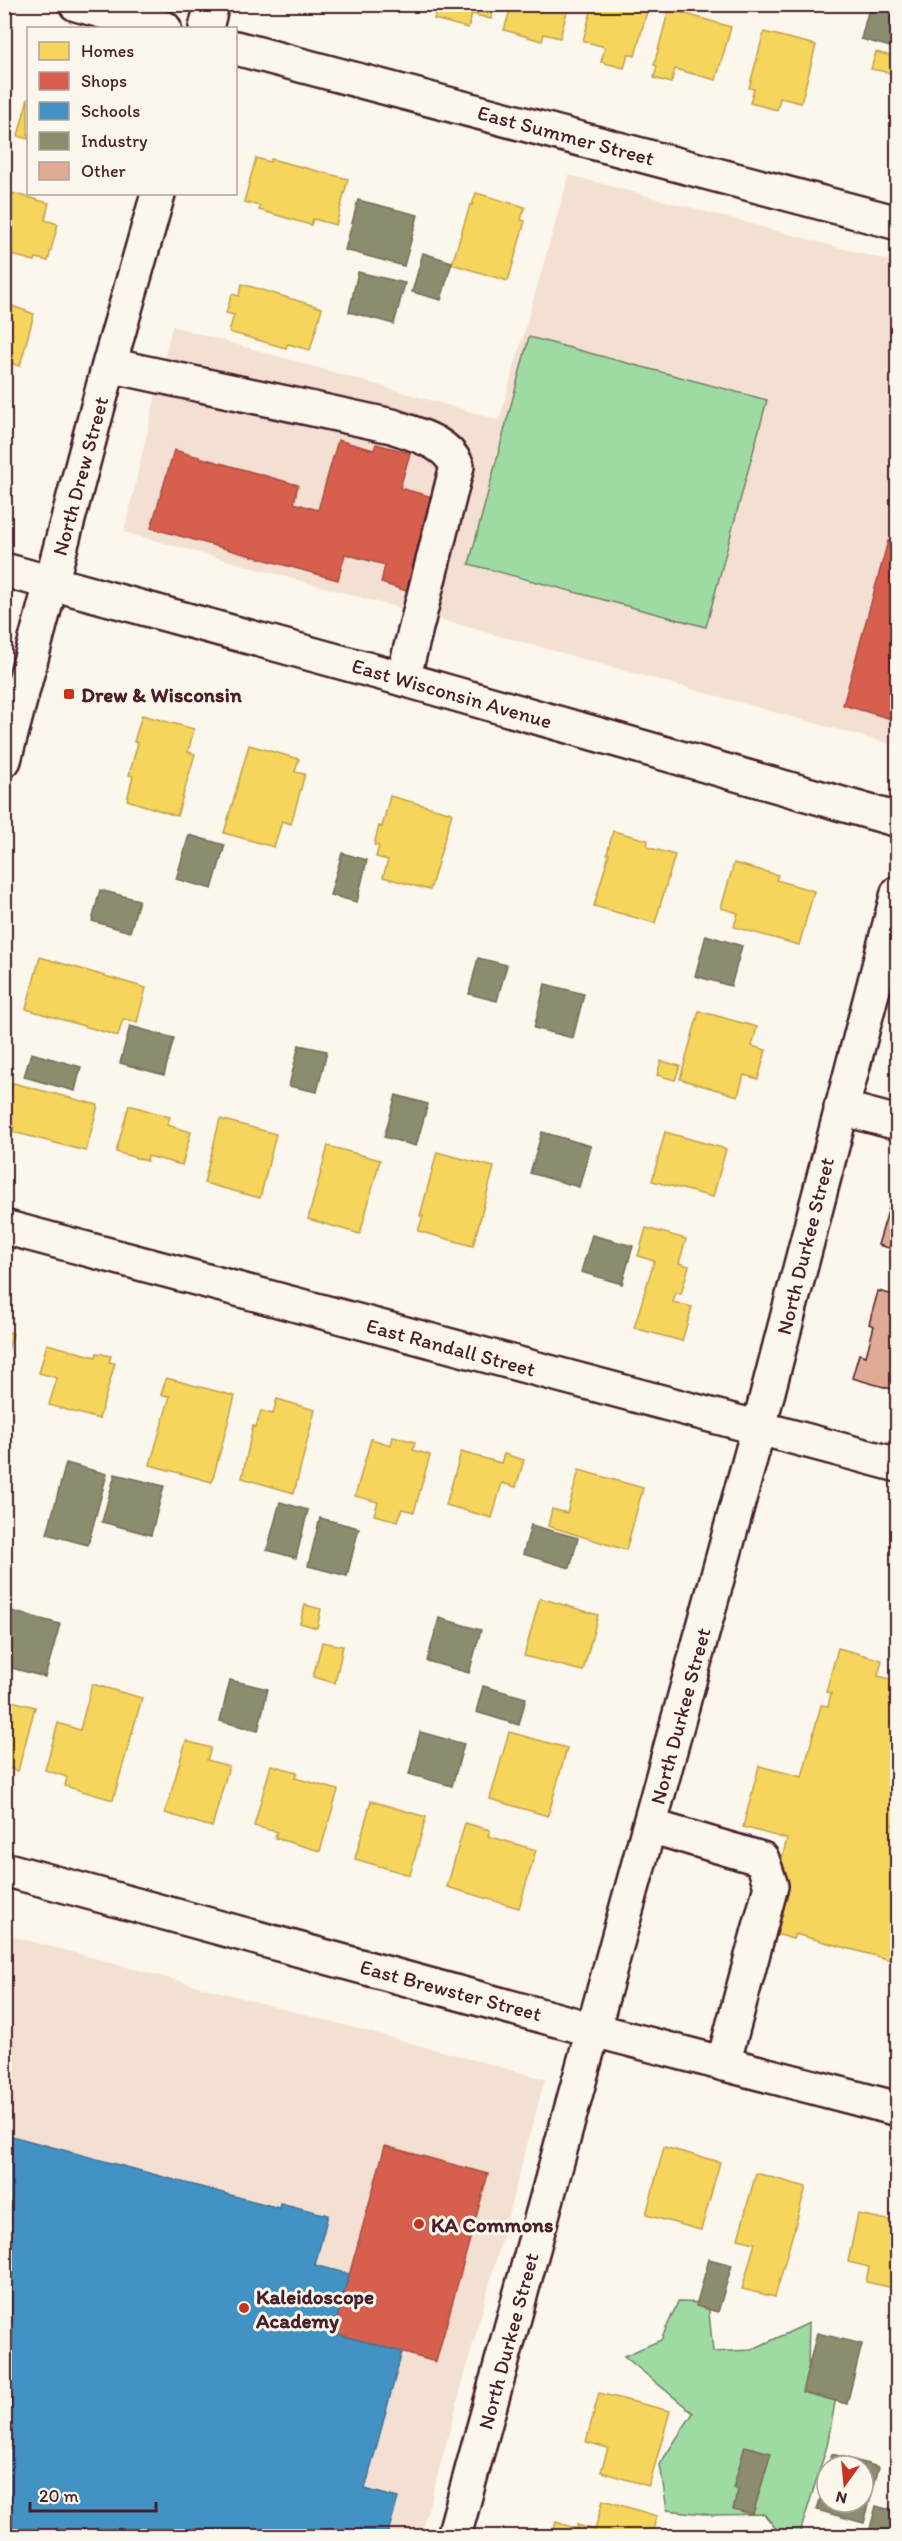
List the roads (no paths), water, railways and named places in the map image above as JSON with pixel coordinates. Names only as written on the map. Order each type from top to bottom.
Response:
[{"type":"street","points":[[76,4],[160,27]]},
{"type":"street","points":[[206,27],[212,4]]},
{"type":"street","name":"East Summer Street","points":[[237,48],[897,223]]},
{"type":"street","name":"North Drew Street","points":[[4,760],[109,365],[158,195]]},
{"type":"street","points":[[109,365],[392,426],[431,440],[451,454],[457,466],[403,679]]},
{"type":"street","name":"East Wisconsin Avenue","points":[[4,570],[403,679],[897,820]]},
{"type":"street","name":"North Durkee Street","points":[[454,2536],[758,1430],[897,893]]},
{"type":"street","points":[[841,1108],[897,1123]]},
{"type":"street","name":"East Randall Street","points":[[4,1227],[758,1430],[897,1465]]},
{"type":"street","points":[[650,1827],[762,1859],[771,1886],[723,2064]]},
{"type":"street","name":"East Brewster Street","points":[[4,1869],[594,2030],[897,2109]]},
{"type":"place","name":"Drew & Wisconsin","points":[[69,694]]},
{"type":"place","name":"KA Commons","points":[[419,2224]]},
{"type":"place","name":"Kaleidoscope Academy","points":[[244,2308]]}]
